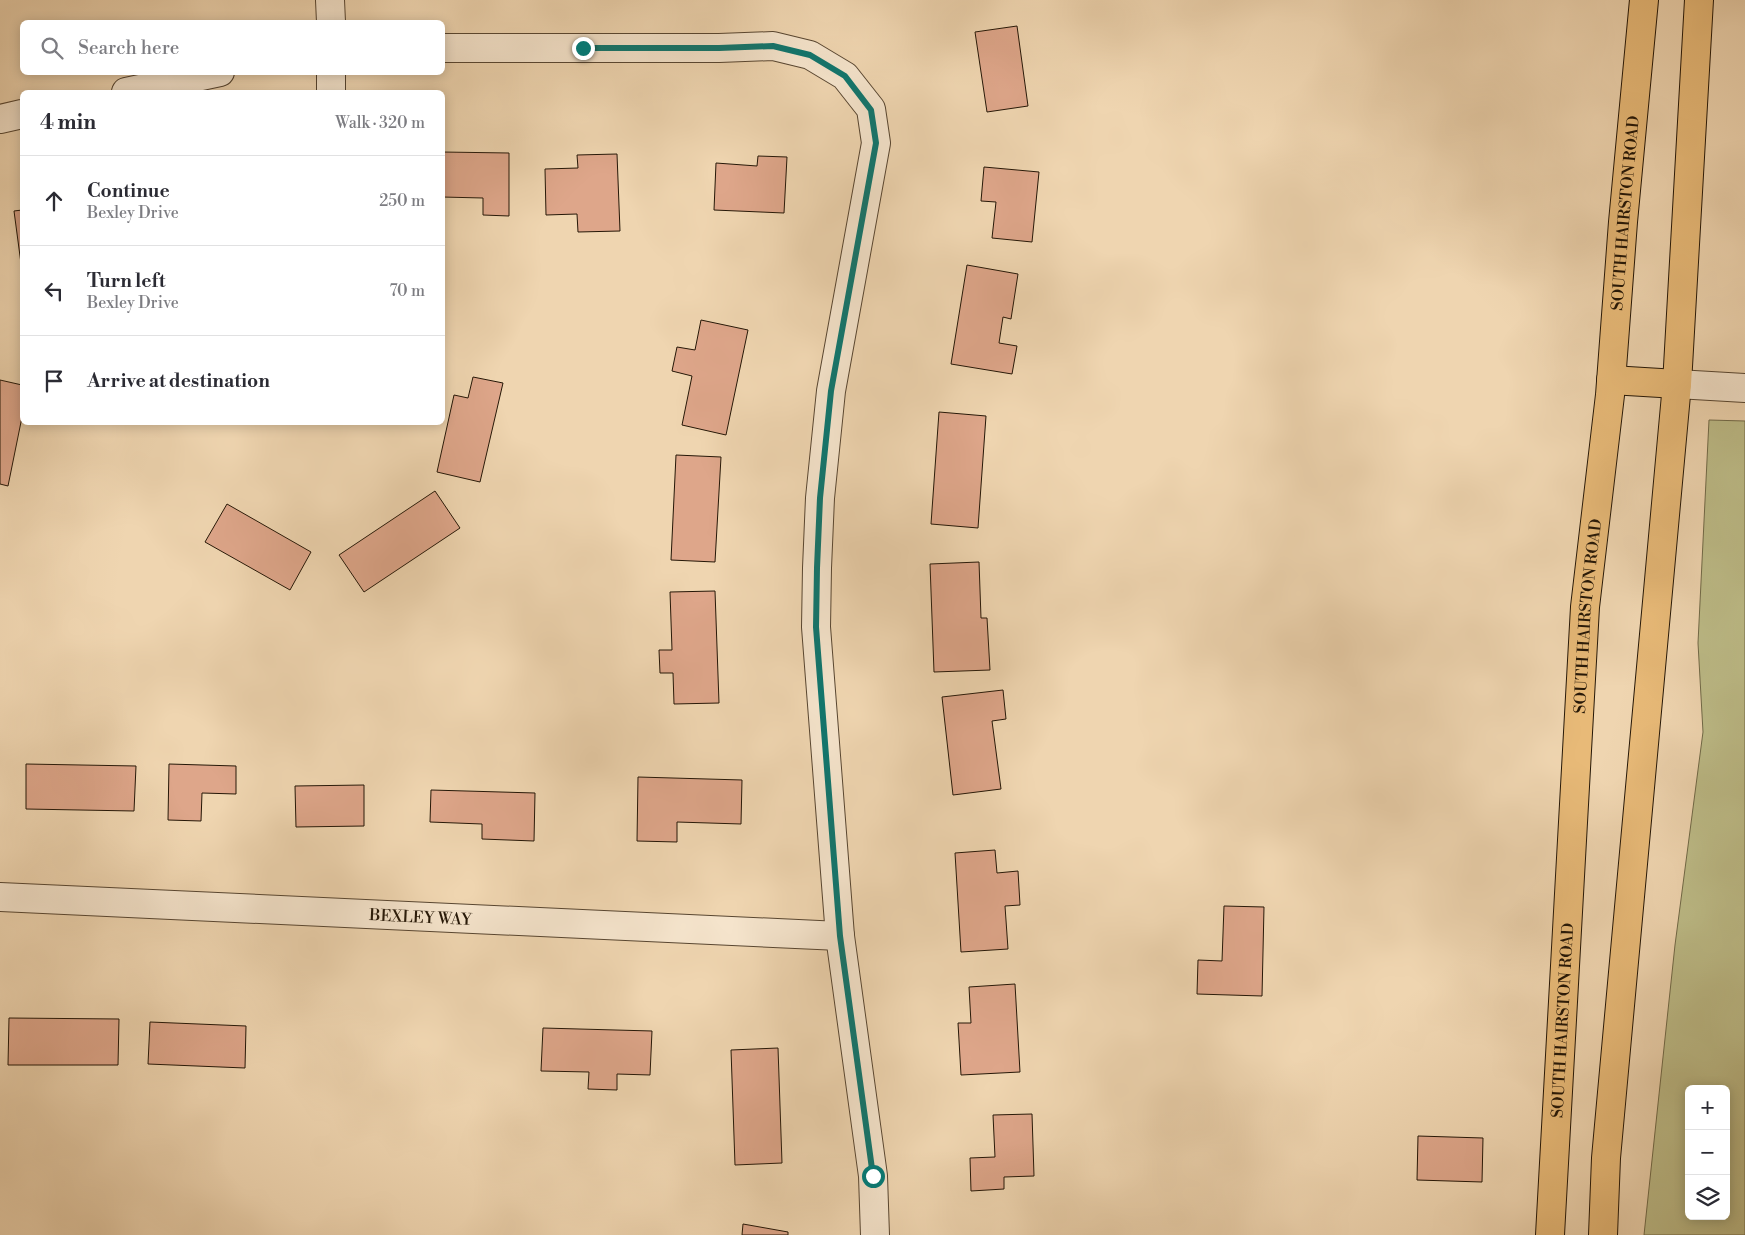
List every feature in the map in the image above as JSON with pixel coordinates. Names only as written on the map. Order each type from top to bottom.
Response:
[{"type":"main road","name":"SOUTH HAIRSTON ROAD","points":[[1550,1235],[1585,607],[1611,380],[1623,222],[1644,0]]},
{"type":"main road","points":[[1604,1235],[1606,1158],[1677,384],[1699,0]]},
{"type":"main road","points":[[1611,380],[1677,384]]},
{"type":"street","points":[[330,0],[331,20]]},
{"type":"street","points":[[445,48],[719,48],[773,46],[810,55],[845,76],[871,110],[876,143],[831,391],[820,498],[816,627],[840,936],[873,1176],[876,1235]]},
{"type":"street","points":[[135,90],[206,75]]},
{"type":"street","points":[[331,75],[331,90]]},
{"type":"street","points":[[0,119],[20,114]]},
{"type":"street","points":[[1677,384],[1745,388]]},
{"type":"street","name":"BEXLEY WAY","points":[[0,896],[840,936]]},
{"type":"shaded area","points":[[1709,420],[1745,421],[1745,1235],[1644,1235],[1675,945],[1703,732],[1698,643]]},
{"type":"building","points":[[1017,26],[1028,106],[987,112],[975,32]]},
{"type":"building","points":[[445,152],[509,153],[509,216],[483,215],[483,198],[445,197]]},
{"type":"building","points":[[617,154],[620,231],[578,232],[577,214],[546,215],[545,169],[578,168],[577,155]]},
{"type":"building","points":[[758,156],[787,157],[784,213],[714,210],[716,163],[757,166]]},
{"type":"building","points":[[984,167],[1039,172],[1032,242],[992,238],[996,202],[981,201]]},
{"type":"building","points":[[20,210],[20,256],[14,211]]},
{"type":"building","points":[[967,265],[1018,274],[1011,319],[1003,317],[999,343],[1017,346],[1012,374],[951,364]]},
{"type":"building","points":[[701,320],[748,330],[726,435],[682,425],[692,376],[672,371],[677,347],[695,350]]},
{"type":"building","points":[[473,377],[503,383],[480,482],[437,472],[454,395],[468,398]]},
{"type":"building","points":[[0,380],[20,385],[20,425],[8,486],[0,484]]},
{"type":"building","points":[[939,412],[986,416],[978,528],[931,524]]},
{"type":"building","points":[[676,455],[721,457],[715,562],[671,560]]},
{"type":"building","points":[[435,491],[460,528],[364,592],[339,555]]},
{"type":"building","points":[[227,504],[311,552],[290,590],[205,542]]},
{"type":"building","points":[[979,562],[981,618],[987,618],[990,670],[934,672],[930,564]]},
{"type":"building","points":[[715,591],[719,703],[674,704],[673,673],[660,673],[659,650],[672,650],[670,592]]},
{"type":"building","points":[[1003,690],[1006,719],[992,721],[1001,789],[953,795],[942,697]]},
{"type":"building","points":[[26,764],[136,766],[134,811],[26,809]]},
{"type":"building","points":[[169,764],[236,766],[236,794],[202,793],[201,821],[168,820]]},
{"type":"building","points":[[638,777],[742,780],[741,824],[677,822],[677,842],[637,841]]},
{"type":"building","points":[[364,785],[364,826],[296,827],[295,786]]},
{"type":"building","points":[[431,790],[535,793],[534,841],[482,839],[482,824],[430,822]]},
{"type":"building","points":[[995,850],[997,873],[1018,871],[1020,905],[1005,906],[1008,949],[961,952],[955,853]]},
{"type":"building","points":[[1224,906],[1264,907],[1262,996],[1197,994],[1198,960],[1222,961]]},
{"type":"building","points":[[1015,984],[1020,1072],[961,1075],[958,1023],[971,1023],[969,987]]},
{"type":"building","points":[[9,1018],[119,1019],[118,1065],[8,1065]]},
{"type":"building","points":[[150,1022],[246,1026],[245,1068],[148,1064]]},
{"type":"building","points":[[543,1028],[652,1031],[650,1075],[617,1074],[617,1090],[588,1089],[589,1072],[541,1071]]},
{"type":"building","points":[[778,1048],[782,1163],[735,1165],[731,1050]]},
{"type":"building","points":[[1032,1114],[1034,1176],[1004,1177],[1004,1189],[971,1191],[970,1158],[995,1157],[993,1115]]},
{"type":"building","points":[[1418,1136],[1483,1138],[1482,1182],[1417,1180]]},
{"type":"building","points":[[743,1224],[788,1232],[788,1235],[742,1235]]},
{"type":"route","points":[[583,48],[773,46],[810,55],[845,76],[871,110],[876,143],[831,391],[820,498],[816,627],[840,936],[873,1176]]}]
